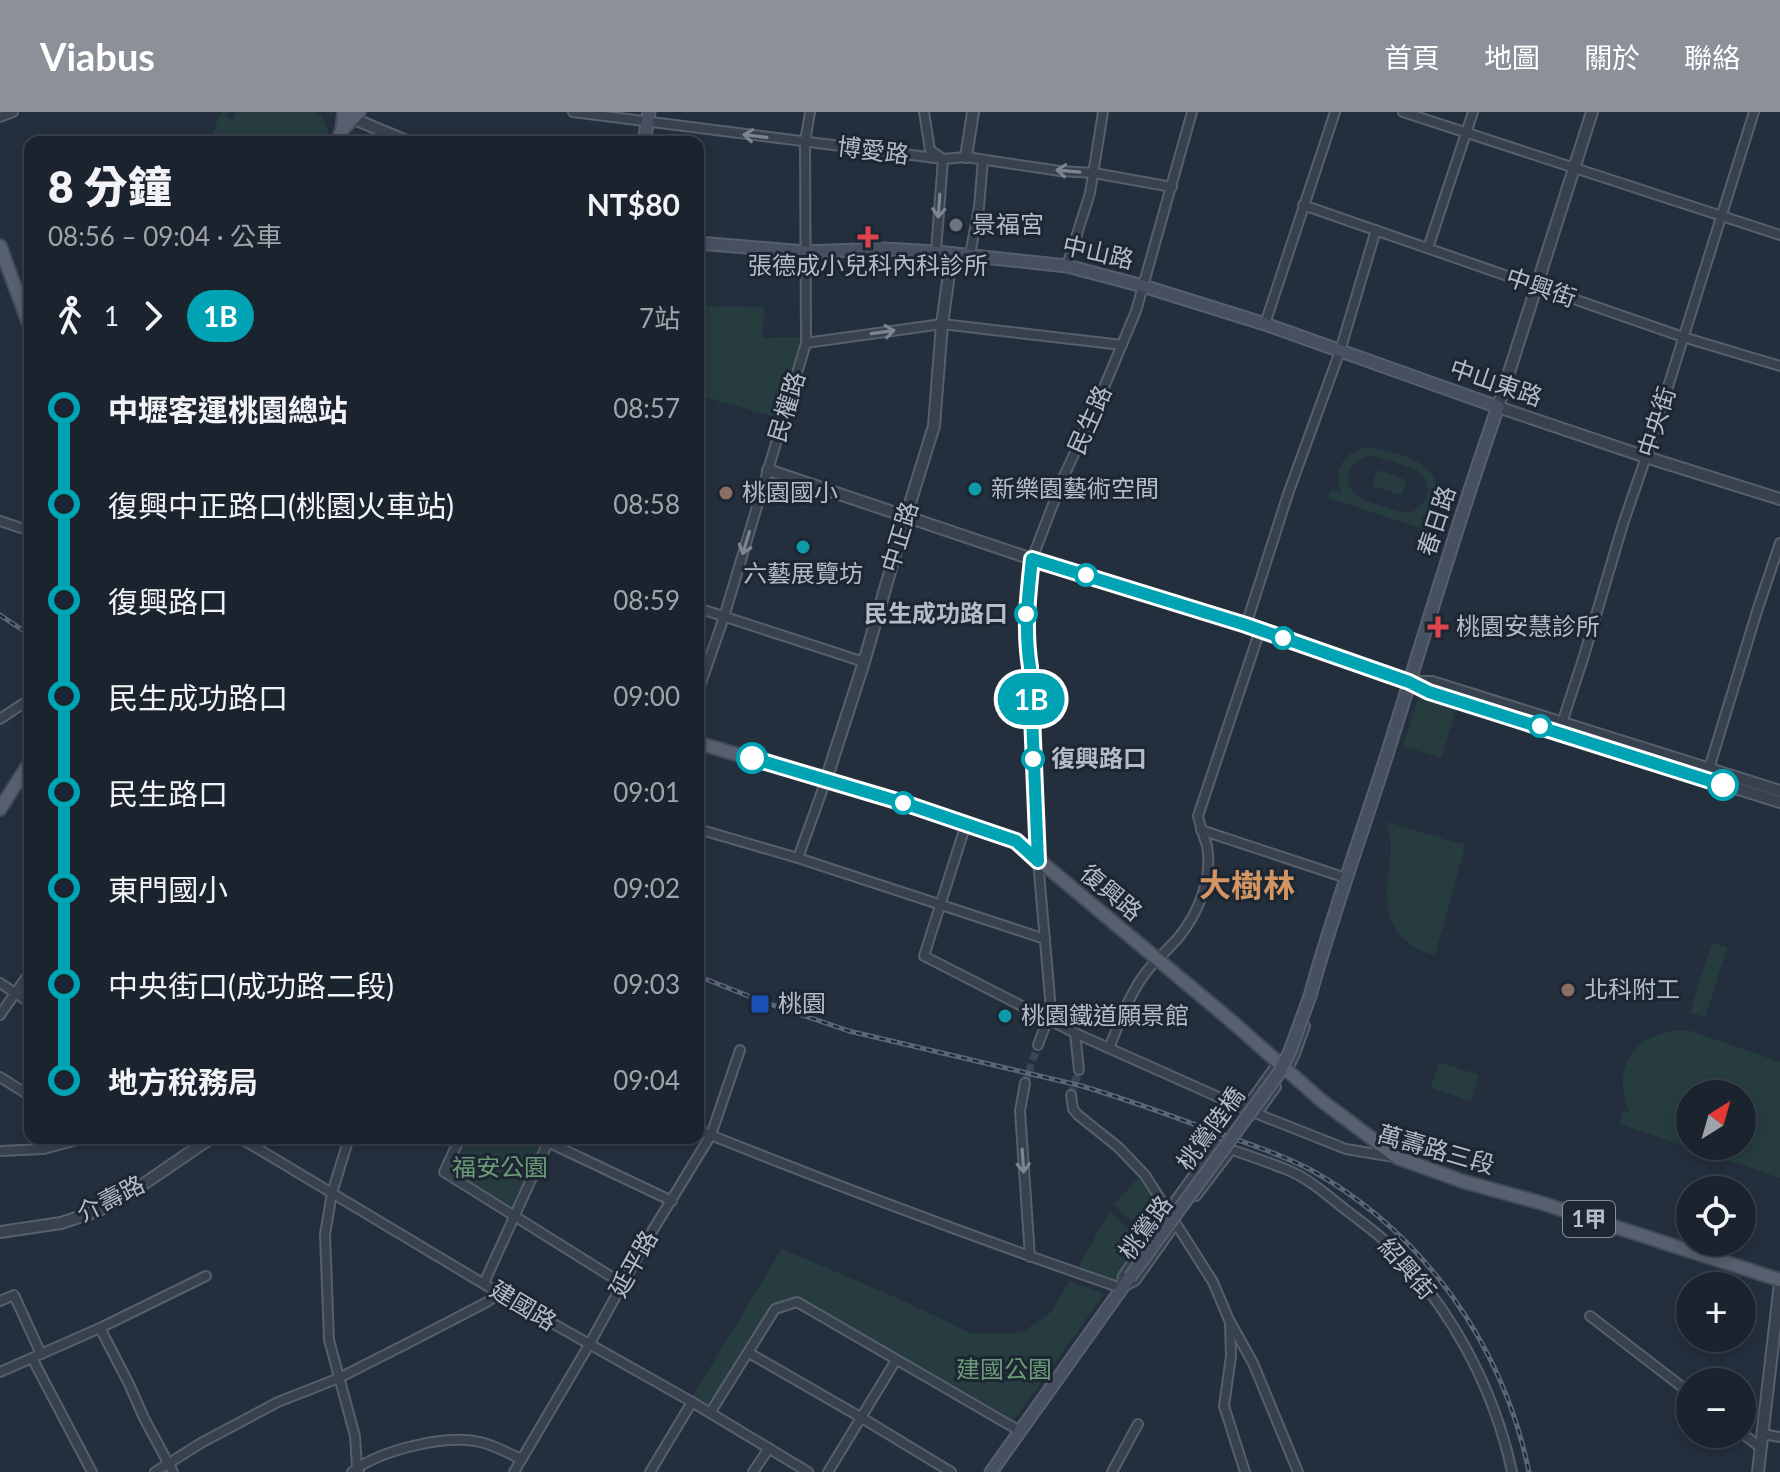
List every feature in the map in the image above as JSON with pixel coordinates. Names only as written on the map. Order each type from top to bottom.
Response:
[{"type":"main road","points":[[339,136],[348,114]]},
{"type":"main road","name":"中山路","points":[[704,244],[805,252],[884,249],[936,252],[1067,266],[1198,304]]},
{"type":"main road","points":[[0,246],[24,311]]},
{"type":"main road","name":"中山東路","points":[[1198,304],[1265,324],[1498,407]]},
{"type":"main road","name":"春日路","points":[[1310,996],[1324,943],[1498,407]]},
{"type":"main road","name":"復興路","points":[[704,745],[1016,841],[1322,1101],[1398,1158]]},
{"type":"main road","points":[[0,809],[24,771]]},
{"type":"main road","name":"桃鶯陸橋","points":[[1130,1277],[1279,1073],[1310,996]]},
{"type":"main road","name":"萬壽路三段","points":[[1398,1158],[1780,1282]]},
{"type":"main road","name":"桃鶯路","points":[[991,1472],[1130,1277]]},
{"type":"street","points":[[0,117],[13,112]]},
{"type":"street","name":"博愛路","points":[[573,112],[648,117],[805,142],[943,159],[966,157],[1094,173],[1172,187]]},
{"type":"street","name":"民權路","points":[[704,675],[806,343],[805,142],[810,112]]},
{"type":"street","points":[[924,112],[930,150],[943,159],[936,252]]},
{"type":"street","points":[[966,157],[973,112]]},
{"type":"street","points":[[1067,266],[1089,198],[1103,112]]},
{"type":"street","name":"民生路","points":[[1049,1020],[1051,1010],[1038,861],[1030,667],[1026,642],[1026,607],[1032,559],[1064,476],[1136,311],[1192,112]]},
{"type":"street","points":[[1265,324],[1335,112]]},
{"type":"street","points":[[1403,112],[1780,235]]},
{"type":"street","points":[[1428,248],[1473,112]]},
{"type":"street","name":"春日路","points":[[1498,407],[1592,112]]},
{"type":"street","name":"中央街","points":[[1561,728],[1754,112]]},
{"type":"street","points":[[348,114],[396,136]]},
{"type":"street","points":[[970,255],[979,207],[983,160]]},
{"type":"street","name":"中興街","points":[[1303,205],[1683,337],[1780,366]]},
{"type":"street","points":[[1246,625],[1288,494],[1340,351],[1376,230]]},
{"type":"street","name":"中正路","points":[[798,858],[864,662],[934,426],[942,324],[952,253]]},
{"type":"street","points":[[806,343],[942,324],[1122,345]]},
{"type":"street","name":"中山東路","points":[[1498,407],[1780,499]]},
{"type":"street","points":[[768,470],[1032,559],[1246,625],[1409,682],[1432,682],[1561,728],[1762,791],[1780,802]]},
{"type":"street","points":[[0,521],[24,529]]},
{"type":"street","points":[[1708,774],[1780,543]]},
{"type":"street","points":[[704,610],[864,662]]},
{"type":"street","points":[[1109,1048],[1128,1001],[1144,975],[1179,937],[1202,900],[1208,860],[1198,816],[1260,630]]},
{"type":"street","points":[[0,719],[24,703]]},
{"type":"street","points":[[1762,791],[1780,791]]},
{"type":"street","points":[[966,824],[924,956],[1073,1032],[1079,1070]]},
{"type":"street","points":[[1201,830],[1346,878]]},
{"type":"street","points":[[704,831],[798,858],[1045,939]]},
{"type":"street","name":"春日路","points":[[1257,1113],[1283,1066],[1324,943]]},
{"type":"street","points":[[0,1015],[24,980]]},
{"type":"street","points":[[0,983],[24,999]]},
{"type":"street","points":[[1038,1045],[1049,1020]]},
{"type":"street","name":"萬壽路三段","points":[[1073,1032],[1245,1109],[1346,1149],[1398,1158]]},
{"type":"street","name":"延平路","points":[[514,1472],[645,1243],[711,1135],[740,1050]]},
{"type":"street","name":"春日路","points":[[1245,1109],[1283,1066]]},
{"type":"street","points":[[0,1077],[24,1092]]},
{"type":"street","points":[[1025,1083],[1020,1111],[1030,1257]]},
{"type":"street","points":[[1071,1095],[1073,1109],[1078,1115],[1136,1165],[1213,1282],[1229,1320],[1253,1363],[1298,1472]]},
{"type":"street","points":[[704,1132],[1030,1257],[1121,1288]]},
{"type":"street","points":[[0,1151],[44,1149],[63,1144]]},
{"type":"street","name":"介壽路","points":[[0,1232],[61,1223],[97,1211],[126,1196],[202,1144]]},
{"type":"street","name":"建國路","points":[[250,1144],[808,1472]]},
{"type":"street","points":[[347,1144],[332,1193],[325,1234],[329,1340],[355,1436],[356,1471],[382,1457],[444,1439],[480,1442],[521,1459]]},
{"type":"street","points":[[456,1144],[444,1172],[623,1284]]},
{"type":"street","points":[[484,1283],[544,1144]]},
{"type":"street","points":[[556,1144],[672,1201]]},
{"type":"street","name":"桃鶯路","points":[[1121,1288],[1123,1276],[1216,1144]]},
{"type":"street","name":"紹興街","points":[[1216,1144],[1291,1172],[1312,1184],[1378,1235],[1403,1259],[1423,1282],[1459,1336],[1491,1398],[1504,1435],[1512,1472]]},
{"type":"street","name":"桃鶯路","points":[[1121,1288],[1135,1281],[1231,1150]]},
{"type":"street","points":[[1175,1200],[1186,1209]]},
{"type":"street","points":[[0,1372],[206,1276]]},
{"type":"street","points":[[1758,1472],[1780,1282]]},
{"type":"street","points":[[155,1472],[171,1468],[201,1443],[278,1402],[339,1378],[499,1293]]},
{"type":"street","points":[[0,1301],[14,1295],[37,1356],[92,1472]]},
{"type":"street","points":[[710,1413],[775,1309],[797,1302],[1020,1431]]},
{"type":"street","points":[[1590,1316],[1676,1382]]},
{"type":"street","points":[[1229,1320],[1231,1356],[1224,1406],[1245,1472]]},
{"type":"street","points":[[100,1328],[171,1468]]},
{"type":"street","points":[[749,1353],[951,1472]]},
{"type":"street","points":[[828,1472],[896,1360]]},
{"type":"street","points":[[650,1472],[692,1402]]},
{"type":"street","points":[[1112,1472],[1138,1424]]},
{"type":"street","points":[[1762,1434],[1780,1437]]},
{"type":"street","points":[[1756,1444],[1761,1448]]},
{"type":"street","points":[[753,1472],[769,1448]]},
{"type":"green space","points":[[221,112],[228,112],[226,117],[233,120],[236,112],[315,112],[322,115],[328,132],[327,136],[211,136]]},
{"type":"green space","points":[[704,306],[764,307],[763,338],[803,337],[779,418],[704,397]]},
{"type":"green space","points":[[1371,447],[1402,456],[1430,472],[1435,480],[1437,495],[1433,506],[1421,518],[1442,525],[1439,534],[1328,498],[1331,490],[1342,493],[1340,468],[1348,456]],"holes":[[[1374,456],[1421,474],[1427,487],[1421,506],[1416,510],[1400,512],[1353,492],[1348,480],[1352,466],[1361,458]]]},
{"type":"green space","points":[[1377,470],[1406,480],[1401,495],[1372,486]]},
{"type":"green space","points":[[1419,695],[1457,707],[1441,758],[1403,746]]},
{"type":"green space","points":[[1387,822],[1461,842],[1465,847],[1435,955],[1401,937],[1391,918],[1387,893],[1391,844]]},
{"type":"green space","points":[[1712,943],[1727,948],[1705,1017],[1690,1012]]},
{"type":"green space","points":[[1691,1031],[1780,1062],[1780,1178],[1726,1160],[1756,1160],[1756,1080],[1676,1080],[1676,1143],[1619,1124],[1623,1111],[1629,1112],[1624,1096],[1625,1068],[1630,1056],[1649,1039],[1662,1033]]},
{"type":"green space","points":[[1439,1062],[1479,1075],[1471,1101],[1431,1088]]},
{"type":"green space","name":"福安公園","points":[[460,1144],[543,1144],[513,1213],[448,1169]]},
{"type":"green space","points":[[1139,1177],[1163,1210],[1147,1234],[1114,1205]]},
{"type":"green space","points":[[1109,1212],[1143,1241],[1114,1282],[1078,1268]]},
{"type":"green space","name":"建國公園","points":[[782,1249],[970,1333],[1021,1333],[1050,1313],[1070,1281],[1104,1294],[1014,1420],[799,1298],[773,1305],[711,1408],[692,1397]]},
{"type":"tunnel","points":[[1025,1083],[1038,1045]]},
{"type":"tunnel","points":[[1071,1095],[1079,1070]]},
{"type":"railway","points":[[0,615],[24,631]]},
{"type":"railway","points":[[704,978],[849,1031],[1098,1091],[1260,1148],[1311,1170],[1352,1196],[1389,1226],[1423,1260],[1453,1297],[1500,1380],[1517,1425],[1529,1472]]},
{"type":"bus line","name":"1B","points":[[752,758],[907,804],[1016,841],[1038,861],[1030,667],[1026,642],[1026,607],[1032,559],[1246,625],[1409,682],[1429,692],[1723,785]]},
{"type":"place","name":"景福宮","points":[[956,225]]},
{"type":"place","name":"張德成小兒科內科診所","points":[[868,237]]},
{"type":"place","name":"新樂園藝術空間","points":[[975,489]]},
{"type":"place","name":"桃園國小","points":[[726,493]]},
{"type":"place","name":"六藝展覽坊","points":[[803,547]]},
{"type":"place","name":"民生成功路口","points":[[1026,614]]},
{"type":"place","name":"桃園安慧診所","points":[[1438,627]]},
{"type":"place","name":"復興路口","points":[[1033,759]]},
{"type":"place","name":"北科附工","points":[[1568,990]]},
{"type":"place","name":"桃園","points":[[760,1004]]},
{"type":"place","name":"桃園鐵道願景館","points":[[1005,1016]]},
{"type":"district","name":"大樹林","points":[[1247,886]]}]
